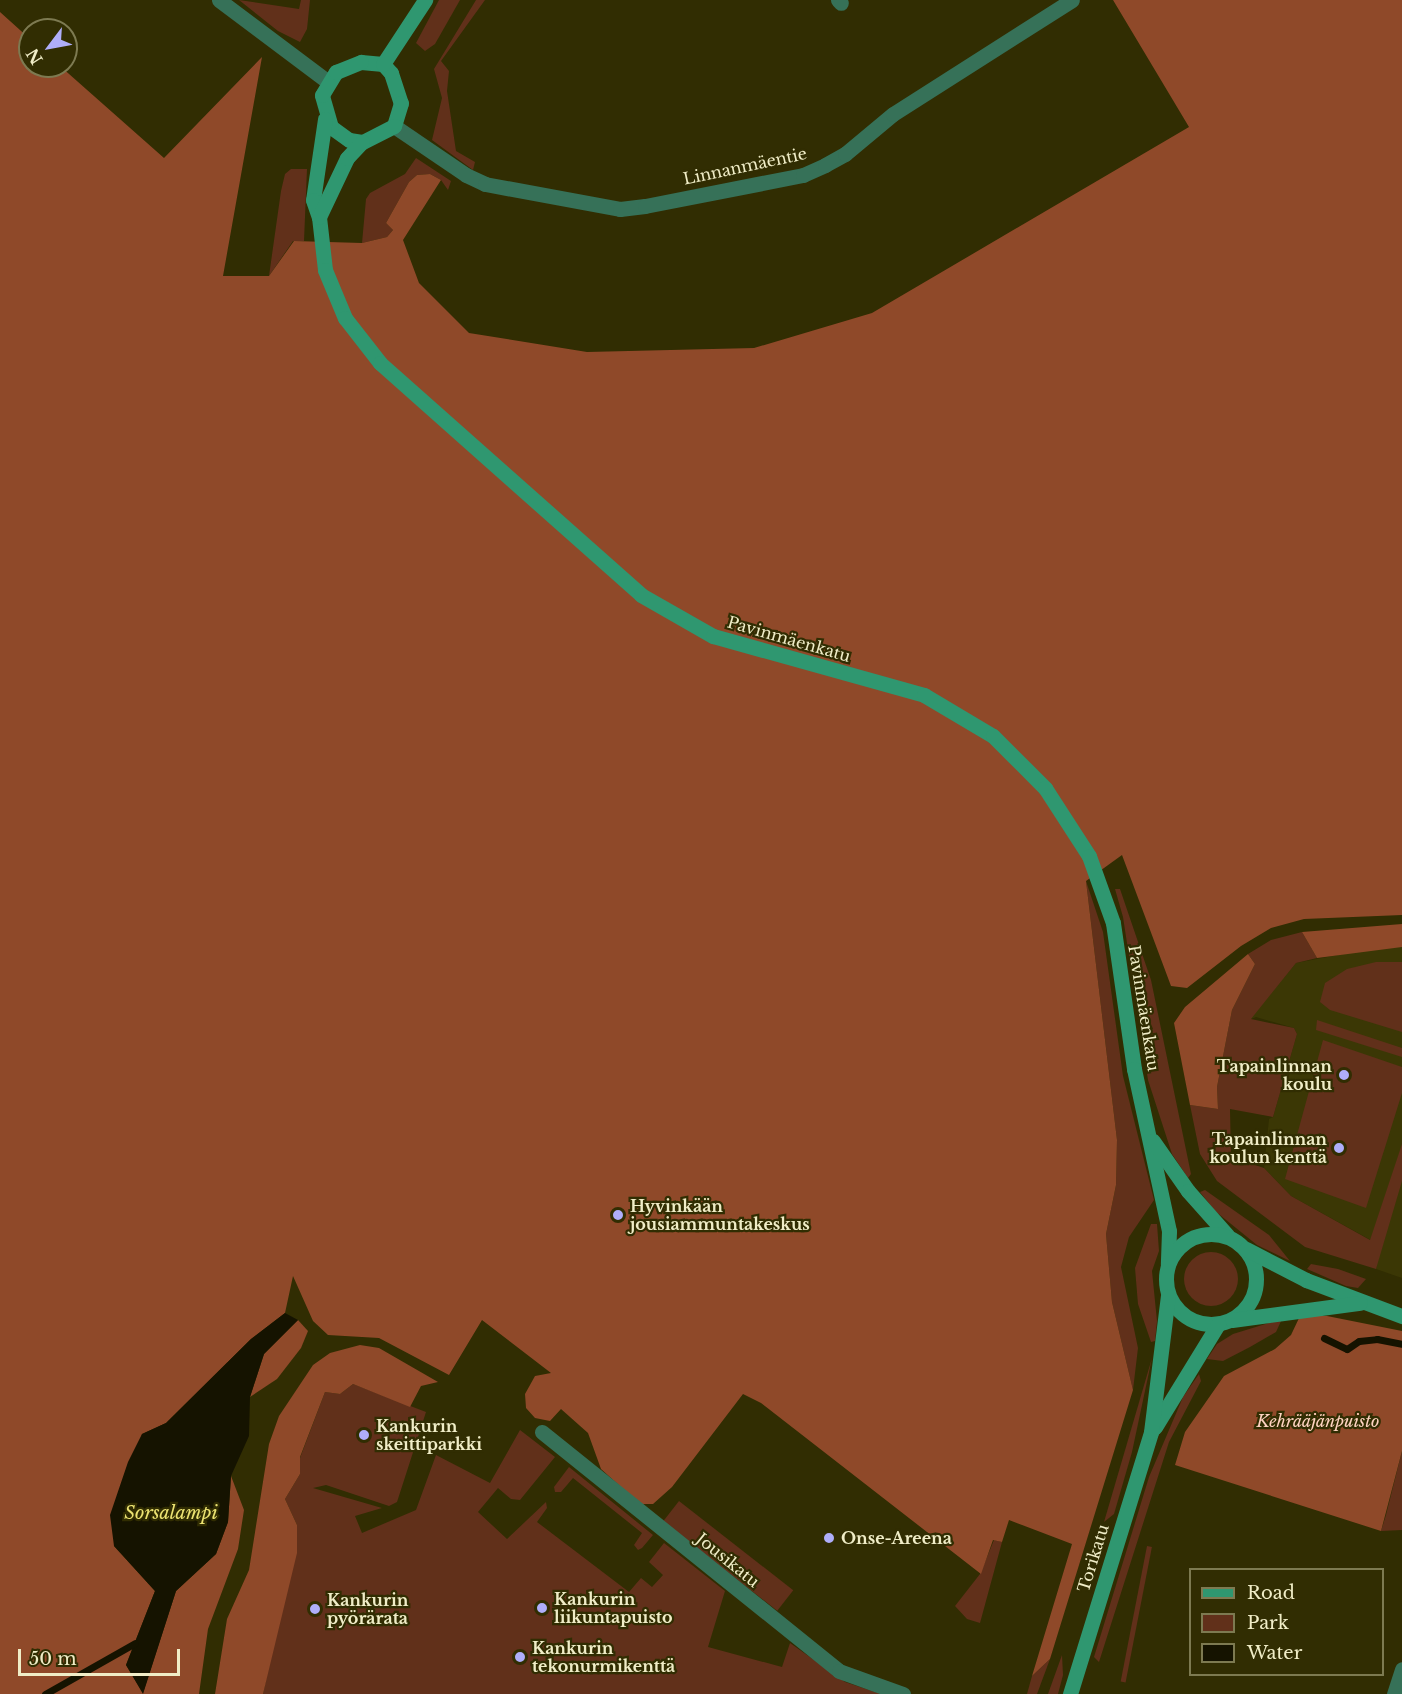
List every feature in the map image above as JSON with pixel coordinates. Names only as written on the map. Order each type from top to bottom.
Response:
[{"type":"street","points":[[219,0],[327,81]]},
{"type":"street","points":[[383,64],[425,0]]},
{"type":"street","name":"Linnanmäentie","points":[[394,126],[466,176],[485,184],[620,209],[645,206],[803,175],[825,165],[845,154],[893,114],[1072,0]]},
{"type":"street","points":[[362,142],[339,135],[325,119],[322,95],[327,81],[349,65],[383,64]]},
{"type":"street","points":[[319,217],[342,167],[362,142],[394,126],[401,103],[391,73],[383,64]]},
{"type":"street","name":"Pavinmäenkatu","points":[[325,119],[313,200],[319,217],[325,270],[357,338],[608,569],[649,600],[713,636],[924,695],[993,736],[1045,788],[1089,856],[1106,898],[1134,1069],[1151,1138],[1169,1231],[1168,1264]]},
{"type":"street","name":"Pavinmäenkatu","points":[[1151,1138],[1188,1191],[1227,1235]]},
{"type":"street","points":[[1360,1303],[1224,1322],[1191,1320],[1178,1311],[1168,1296],[1165,1277],[1168,1264],[1175,1251],[1196,1237],[1227,1235],[1275,1266],[1360,1303],[1402,1316]]},
{"type":"street","points":[[1224,1322],[1250,1301],[1255,1290],[1254,1271],[1246,1249]]},
{"type":"street","name":"Torikatu","points":[[1070,1694],[1151,1432],[1168,1296]]},
{"type":"street","name":"Torikatu","points":[[1151,1432],[1224,1322]]},
{"type":"street","name":"Jousikatu","points":[[542,1432],[839,1671],[903,1694]]},
{"type":"street","points":[[1394,1694],[1402,1669]]},
{"type":"shaded area","name":"Tapainlinnan koulu","points":[[1380,947],[1402,947],[1402,1278],[1376,1269],[1378,1244],[1291,1196],[1264,1168],[1269,1119],[1273,1117],[1297,1034],[1294,1028],[1256,1017],[1249,1020],[1296,963]]},
{"type":"green space","points":[[239,0],[299,9],[301,0],[310,0],[307,29],[300,42],[278,31]]},
{"type":"green space","points":[[439,0],[460,0],[435,44],[425,51],[416,43]]},
{"type":"green space","points":[[476,0],[485,0],[441,61],[449,71],[447,91],[456,151],[475,162],[473,170],[432,140],[442,98],[434,69]]},
{"type":"green space","points":[[1113,0],[1402,0],[1402,915],[1304,919],[1271,928],[1241,946],[1187,988],[1171,986],[1122,855],[1086,881],[1117,1140],[1116,1185],[1106,1234],[1112,1302],[1133,1390],[1050,1659],[1032,1676],[1072,1544],[1009,1520],[1002,1542],[993,1540],[981,1574],[761,1403],[743,1394],[672,1487],[653,1504],[640,1504],[601,1469],[588,1433],[561,1409],[550,1421],[535,1418],[526,1408],[525,1394],[535,1376],[551,1373],[482,1320],[449,1375],[379,1338],[328,1335],[313,1321],[293,1276],[285,1313],[251,1339],[166,1423],[142,1434],[114,1546],[155,1591],[126,1665],[143,1693],[176,1591],[216,1554],[228,1522],[231,1476],[244,1510],[238,1549],[208,1629],[199,1694],[0,1694],[0,12],[18,28],[18,78],[74,78],[164,158],[262,57],[223,276],[269,276],[294,241],[362,243],[387,237],[393,230],[386,223],[409,182],[417,175],[430,174],[441,180],[403,240],[419,283],[469,333],[587,352],[754,348],[872,313],[1189,127]]},
{"type":"green space","points":[[416,158],[451,181],[448,190],[441,180],[430,174],[417,175],[409,182],[386,223],[393,230],[387,237],[362,243],[366,199],[370,193],[405,174]]},
{"type":"green space","points":[[291,169],[307,169],[304,241],[293,241],[269,276],[281,191],[285,174]]},
{"type":"green space","points":[[1086,881],[1103,932],[1123,1076],[1154,1200],[1129,1237],[1121,1267],[1138,1348],[1133,1390],[1112,1302],[1106,1234],[1116,1185],[1117,1140]]},
{"type":"green space","points":[[1115,889],[1120,889],[1151,980],[1191,1174],[1188,1178],[1172,1154],[1148,1080],[1123,917]]},
{"type":"green space","points":[[1402,924],[1402,947],[1317,958],[1302,932]]},
{"type":"green space","points":[[1302,932],[1317,958],[1296,963],[1251,1019],[1294,1028],[1297,1034],[1273,1117],[1230,1109],[1231,1157],[1264,1168],[1291,1196],[1370,1240],[1402,1144],[1402,1181],[1376,1269],[1305,1247],[1217,1181],[1200,1154],[1190,1105],[1218,1109],[1217,1087],[1232,1010],[1255,964],[1248,954],[1271,940]]},
{"type":"green space","points":[[1248,954],[1255,964],[1232,1010],[1217,1087],[1218,1109],[1190,1105],[1174,1023],[1185,1007]]},
{"type":"green space","points":[[1376,962],[1402,962],[1402,1032],[1330,1010],[1320,1002],[1325,983],[1347,969]]},
{"type":"green space","points":[[1317,1020],[1402,1048],[1402,1057],[1316,1030]]},
{"type":"green space","name":"Tapainlinnan koulun kenttä","points":[[1323,1040],[1402,1067],[1402,1093],[1366,1208],[1285,1179]]},
{"type":"green space","points":[[1205,1190],[1269,1235],[1290,1261],[1257,1245],[1215,1211],[1200,1192]]},
{"type":"green space","points":[[1151,1224],[1157,1224],[1159,1251],[1152,1271],[1157,1321],[1155,1341],[1151,1342],[1138,1304],[1135,1268]]},
{"type":"green space","points":[[1206,1252],[1216,1252],[1226,1256],[1234,1264],[1238,1279],[1234,1294],[1226,1302],[1216,1306],[1206,1306],[1196,1302],[1188,1294],[1184,1284],[1184,1274],[1188,1264],[1196,1256]]},
{"type":"green space","points":[[1311,1264],[1338,1269],[1366,1279],[1358,1288],[1346,1286],[1307,1269]]},
{"type":"green space","name":"Kehrääjänpuisto","points":[[1300,1316],[1327,1316],[1402,1331],[1402,1451],[1381,1531],[1175,1465],[1185,1432],[1224,1376],[1275,1349],[1291,1335]]},
{"type":"green space","points":[[1282,1319],[1276,1332],[1250,1347],[1223,1361],[1207,1359],[1217,1344],[1233,1334]]},
{"type":"green space","points":[[298,1320],[308,1331],[301,1348],[277,1379],[250,1397],[264,1354]]},
{"type":"green space","points":[[360,1345],[379,1348],[438,1382],[421,1386],[410,1407],[353,1384],[340,1394],[325,1392],[300,1457],[300,1474],[285,1499],[297,1525],[297,1553],[263,1694],[215,1694],[227,1619],[249,1570],[269,1444],[279,1416],[313,1365],[330,1353]]},
{"type":"green space","points":[[1152,1358],[1132,1452],[1114,1514],[1104,1522]]},
{"type":"green space","points":[[1199,1374],[1201,1381],[1169,1442],[1099,1662],[1094,1657],[1149,1477],[1183,1397]]},
{"type":"green space","points":[[353,1384],[426,1412],[397,1502],[389,1506],[326,1485],[313,1488],[382,1508],[355,1516],[362,1533],[416,1510],[436,1455],[490,1483],[520,1430],[555,1457],[520,1500],[511,1499],[498,1488],[478,1512],[507,1539],[546,1502],[547,1508],[537,1522],[629,1592],[641,1578],[652,1587],[663,1575],[649,1562],[664,1543],[725,1591],[708,1647],[782,1667],[790,1643],[845,1682],[881,1694],[263,1694],[297,1525],[285,1499],[300,1474],[300,1458],[325,1392],[340,1394]]},
{"type":"green space","points":[[1402,1451],[1402,1530],[1381,1531],[1386,1515]]},
{"type":"green space","points":[[569,1467],[653,1535],[642,1548],[638,1550],[634,1545],[642,1533],[573,1478],[561,1492],[555,1492],[554,1487]]},
{"type":"green space","points":[[679,1501],[793,1590],[777,1611],[663,1521]]},
{"type":"green space","points":[[994,1540],[1002,1542],[980,1623],[967,1619],[955,1606],[980,1574]]},
{"type":"green space","points":[[1147,1546],[1152,1547],[1126,1682],[1121,1681]]},
{"type":"green space","points":[[1062,1655],[1063,1675],[1058,1694],[1048,1694]]},
{"type":"green space","points":[[1050,1659],[1037,1694],[1027,1694],[1032,1676]]},
{"type":"water","name":"Sorsalampi","points":[[285,1313],[298,1320],[264,1354],[250,1397],[249,1436],[231,1476],[228,1522],[216,1554],[176,1591],[143,1694],[126,1665],[155,1591],[114,1546],[110,1515],[128,1462],[142,1434],[166,1423],[251,1339]]},
{"type":"waterway","points":[[1324,1338],[1347,1349],[1359,1341],[1377,1339],[1402,1344]]},
{"type":"waterway","points":[[45,1694],[135,1643]]},
{"type":"place","name":"Tapainlinnan koulu","points":[[1344,1075]]},
{"type":"place","name":"Tapainlinnan koulun kenttä","points":[[1339,1148]]},
{"type":"place","name":"Hyvinkään jousiammuntakeskus","points":[[618,1215]]},
{"type":"place","name":"Kankurin skeittiparkki","points":[[364,1435]]},
{"type":"place","name":"Onse-Areena","points":[[829,1538]]},
{"type":"place","name":"Kankurin liikuntapuisto","points":[[542,1608]]},
{"type":"place","name":"Kankurin pyörärata","points":[[315,1609]]},
{"type":"place","name":"Kankurin tekonurmikenttä","points":[[520,1657]]}]
